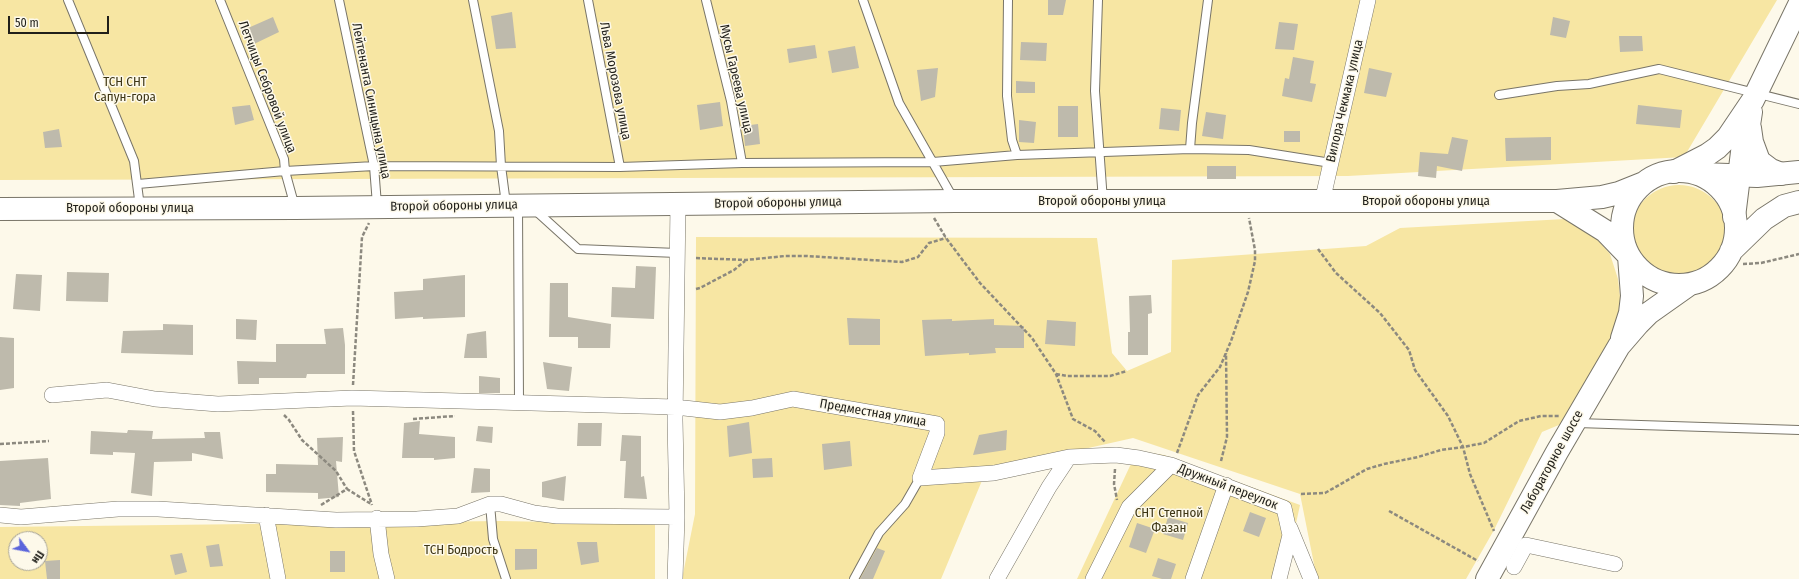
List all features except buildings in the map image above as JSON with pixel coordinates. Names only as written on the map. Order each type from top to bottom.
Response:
[{"type":"main road","points":[[1674,172],[1707,156],[1717,148],[1738,123],[1790,31],[1799,5]]},
{"type":"main road","points":[[1725,259],[1735,228],[1734,217],[1738,176],[1743,144],[1749,125],[1754,97]]},
{"type":"main road","points":[[1749,125],[1752,142],[1759,161],[1771,170],[1790,174]]},
{"type":"main road","points":[[1629,256],[1622,237],[1623,217],[1631,198],[1644,183],[1658,175],[1674,172],[1738,176],[1790,174]]},
{"type":"main road","points":[[1700,174],[1719,187],[1727,197],[1734,217]]},
{"type":"main road","name":"Второй обороны улица","points":[[0,209],[140,207],[295,208],[924,201],[1557,201],[1602,197],[1618,193],[1644,183]]},
{"type":"main road","points":[[1557,201],[1605,231],[1641,271],[1658,281],[1677,285],[1690,284],[1705,278],[1764,219],[1784,206],[1799,202]]},
{"type":"main road","name":"Лабораторное шоссе","points":[[1502,563],[1574,423],[1619,346],[1627,326],[1632,296],[1629,256]]},
{"type":"main road","name":"Лабораторное шоссе","points":[[1619,346],[1649,313],[1690,284]]},
{"type":"street","name":"Вилора Чекмака улица","points":[[1322,202],[1368,0]]},
{"type":"street","points":[[675,579],[677,518],[675,407],[678,204]]},
{"type":"street","points":[[52,395],[107,390],[155,399],[218,404],[352,398],[675,407]]},
{"type":"street","name":"Предместная улица","points":[[675,407],[720,412],[752,408],[793,399],[937,424],[937,433],[920,478]]},
{"type":"street","points":[[920,478],[994,473],[1069,457],[1116,455]]},
{"type":"street","name":"Дружный переулок","points":[[1116,455],[1171,465],[1284,508],[1290,535],[1279,579]]},
{"type":"street","points":[[997,579],[1049,487],[1069,457]]},
{"type":"street","points":[[1093,579],[1129,507],[1171,465]]},
{"type":"street","points":[[1193,579],[1226,485]]},
{"type":"street","points":[[0,515],[21,517],[118,509],[158,509],[336,520],[458,516],[490,504],[500,504],[534,513],[557,516],[677,518]]},
{"type":"street","points":[[266,515],[278,579]]},
{"type":"street","points":[[376,518],[381,554],[387,579]]},
{"type":"street","points":[[1287,522],[1311,579]]},
{"type":"street","points":[[1502,563],[1526,545],[1615,564]]},
{"type":"lane","points":[[68,0],[134,161],[140,207]]},
{"type":"lane","name":"Летчицы Себровой улица","points":[[220,0],[284,158],[285,171],[295,208]]},
{"type":"lane","name":"Лейтенанта Синицына улица","points":[[339,0],[374,166],[377,207]]},
{"type":"lane","points":[[473,0],[499,131],[501,166],[518,205],[519,403]]},
{"type":"lane","name":"Льва Морозова улица","points":[[588,0],[620,167]]},
{"type":"lane","name":"Мусы Гареева улица","points":[[706,0],[731,101],[742,163]]},
{"type":"lane","points":[[862,0],[899,103],[955,201]]},
{"type":"lane","points":[[1008,0],[1007,96],[1012,140],[1017,155]]},
{"type":"lane","points":[[1098,0],[1095,91],[1103,201]]},
{"type":"lane","points":[[1190,149],[1208,0]]},
{"type":"lane","points":[[1499,95],[1557,86],[1589,84],[1659,69],[1711,81],[1754,97],[1799,104]]},
{"type":"lane","points":[[138,184],[285,171],[374,166],[620,167],[742,163],[933,162],[1017,155],[1190,149],[1249,150],[1331,163]]},
{"type":"lane","points":[[518,205],[578,249],[677,252]]},
{"type":"lane","points":[[1574,423],[1799,430]]},
{"type":"lane","points":[[854,579],[879,533],[905,504],[920,478]]},
{"type":"lane","points":[[490,504],[493,539],[506,579]]},
{"type":"path","points":[[924,201],[946,238],[980,283],[1032,338],[1056,374],[1073,419],[1095,431],[1116,455],[1114,484],[1122,520]]},
{"type":"path","points":[[1171,465],[1180,446],[1198,395],[1220,367],[1248,292],[1255,261],[1255,250],[1246,202]]},
{"type":"path","points":[[376,518],[354,450],[352,398],[362,237],[377,207]]},
{"type":"path","points":[[696,258],[746,260],[784,256],[902,262],[918,257],[929,243],[946,238]]},
{"type":"path","points":[[1318,249],[1336,272],[1380,313],[1409,350],[1415,370],[1448,416],[1463,447],[1470,474],[1502,563]]},
{"type":"path","points":[[1725,259],[1761,263],[1799,254]]},
{"type":"path","points":[[696,289],[734,270],[746,260]]},
{"type":"path","points":[[1221,461],[1227,437],[1226,353]]},
{"type":"path","points":[[1056,374],[1067,376],[1110,376],[1127,371]]},
{"type":"path","points":[[268,402],[289,420],[302,440],[336,471],[347,489]]},
{"type":"path","points":[[1300,494],[1325,493],[1367,469],[1384,464],[1418,457],[1440,450],[1484,442],[1519,421],[1541,416],[1558,415],[1574,423]]},
{"type":"path","points":[[0,444],[49,441]]},
{"type":"path","points":[[1389,511],[1502,563]]},
{"type":"green space","name":"ТСН СНТ Сапун-гора","points":[[0,0],[1777,0],[1684,157],[1348,176],[0,180]]},
{"type":"green space","points":[[1679,185],[1697,188],[1713,199],[1724,215],[1727,233],[1724,251],[1713,267],[1697,278],[1679,281],[1661,278],[1645,267],[1634,251],[1631,233],[1634,215],[1645,199],[1661,188]]},
{"type":"green space","points":[[1565,219],[1591,232],[1610,254],[1618,279],[1622,314],[1614,338],[1566,422],[1542,432],[1494,530],[1466,579],[1317,579],[1300,494],[1133,438],[986,471],[941,579],[682,579],[695,514],[696,237],[1097,238],[1112,353],[1127,371],[1171,352],[1172,260],[1366,246],[1400,228]]},
{"type":"green space","name":"СНТ Степной Фазан","points":[[1137,451],[1164,455],[1300,505],[1284,579],[1077,579]]},
{"type":"green space","name":"ТСН Бодрость","points":[[500,521],[655,524],[655,579],[0,579],[0,527]]}]
